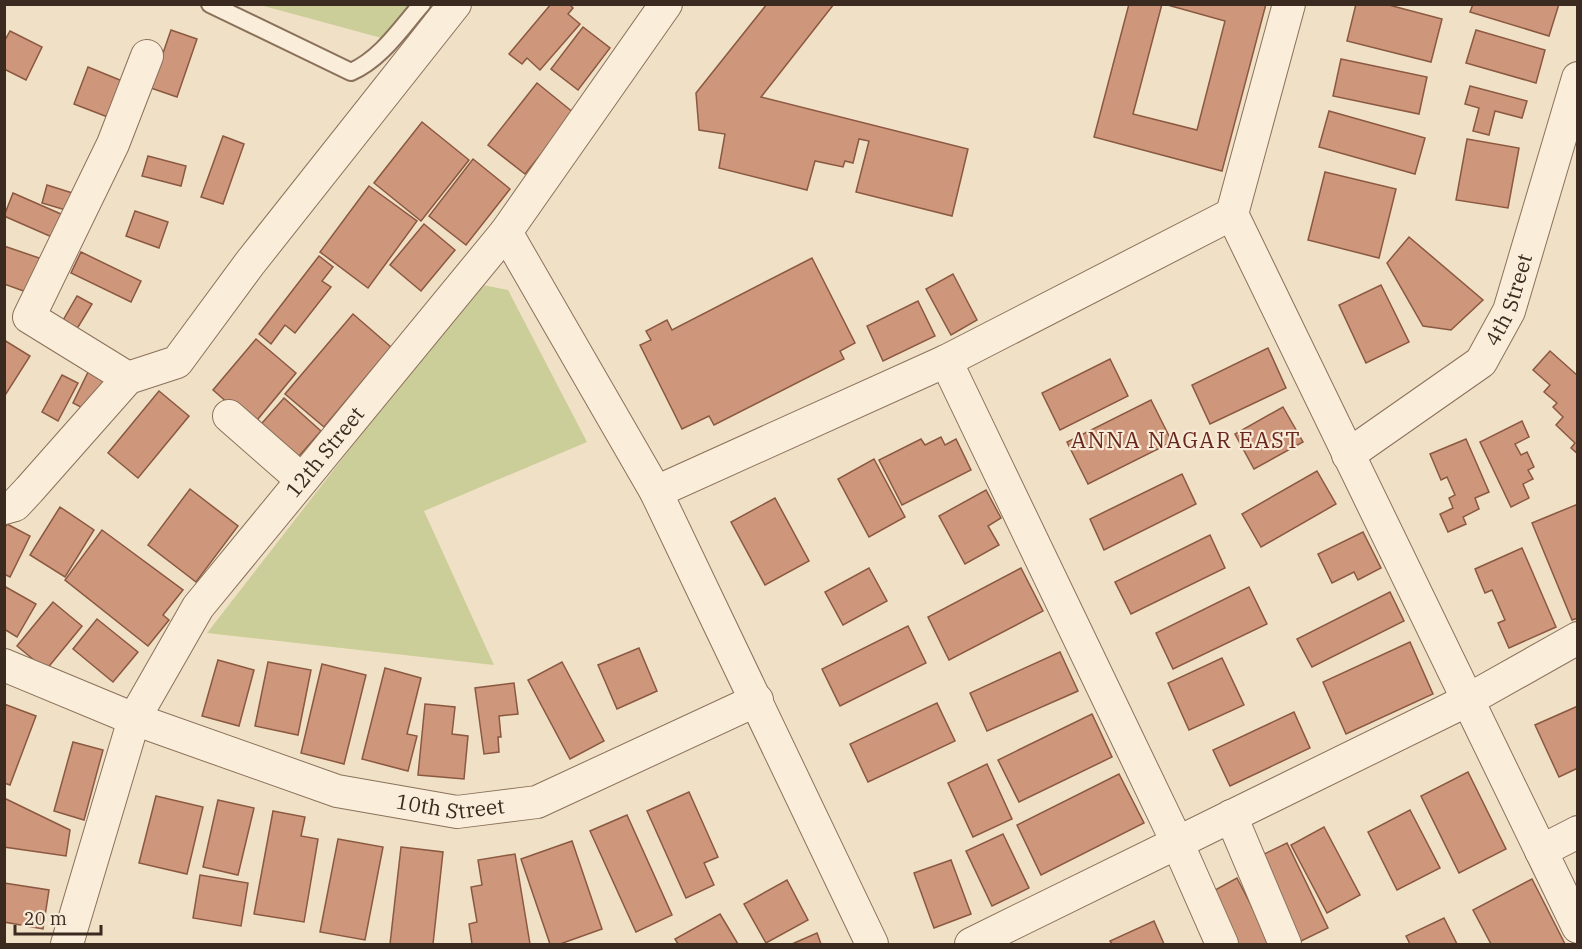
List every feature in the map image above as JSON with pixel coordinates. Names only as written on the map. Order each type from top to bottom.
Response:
[{"type":"street","points":[[4,508],[15,505],[128,378],[177,362],[250,263],[455,4]]},
{"type":"street","name":"12th Street","points":[[67,945],[134,719],[198,607],[506,232],[666,4]]},
{"type":"street","points":[[1289,4],[1232,214],[1466,701],[1578,927]]},
{"type":"street","points":[[128,378],[29,317],[113,144],[147,56]]},
{"type":"street","name":"4th Street","points":[[1348,455],[1481,362],[1509,311],[1578,78]]},
{"type":"street","points":[[656,492],[946,361],[1232,214]]},
{"type":"street","points":[[506,232],[656,492],[872,945]]},
{"type":"street","points":[[946,361],[1178,842],[1222,945]]},
{"type":"street","points":[[229,416],[302,480]]},
{"type":"street","points":[[971,945],[1466,701],[1578,638]]},
{"type":"street","name":"10th Street","points":[[4,665],[134,719],[337,791],[457,812],[537,802],[757,700]]},
{"type":"street","points":[[1231,816],[1285,945]]},
{"type":"street","points":[[1541,851],[1578,832]]},
{"type":"lane","points":[[210,4],[351,72],[363,67],[376,57],[422,4]]},
{"type":"green space","points":[[260,5],[417,5],[389,40]]},
{"type":"green space","points":[[478,284],[508,290],[587,442],[424,511],[494,665],[207,633]]},
{"type":"building","points":[[551,4],[569,4],[573,8],[568,14],[580,24],[540,70],[527,58],[522,64],[509,54]]},
{"type":"building","points":[[767,4],[834,4],[761,97],[968,149],[952,216],[856,192],[869,141],[859,139],[853,163],[845,161],[843,167],[815,161],[807,190],[719,168],[725,134],[699,130],[696,93]]},
{"type":"building","points":[[1129,4],[1162,4],[1133,114],[1197,130],[1225,21],[1164,4],[1266,4],[1222,171],[1094,137]]},
{"type":"building","points":[[1356,4],[1385,4],[1442,19],[1431,62],[1347,41]]},
{"type":"building","points":[[1473,4],[1559,4],[1549,36],[1470,12]]},
{"type":"building","points":[[583,27],[610,48],[578,90],[551,69]]},
{"type":"building","points":[[171,30],[197,39],[177,97],[151,88]]},
{"type":"building","points":[[1476,30],[1545,50],[1536,83],[1466,63]]},
{"type":"building","points":[[10,31],[42,47],[26,80],[4,69],[4,42]]},
{"type":"building","points":[[1341,59],[1427,77],[1419,114],[1333,96]]},
{"type":"building","points":[[88,67],[132,85],[118,121],[74,104]]},
{"type":"building","points":[[537,83],[574,113],[525,174],[488,145]]},
{"type":"building","points":[[1470,86],[1527,101],[1522,118],[1495,111],[1489,135],[1473,131],[1479,108],[1465,104]]},
{"type":"building","points":[[1329,111],[1425,138],[1415,174],[1319,147]]},
{"type":"building","points":[[422,122],[469,160],[421,221],[374,183]]},
{"type":"building","points":[[223,136],[244,144],[223,204],[201,197]]},
{"type":"building","points":[[1467,139],[1519,148],[1508,208],[1456,200]]},
{"type":"building","points":[[148,156],[186,166],[181,186],[142,176]]},
{"type":"building","points":[[473,159],[510,189],[466,245],[429,216]]},
{"type":"building","points":[[1325,172],[1396,189],[1379,258],[1308,240]]},
{"type":"building","points":[[47,185],[82,196],[76,213],[42,203]]},
{"type":"building","points":[[369,186],[417,221],[368,288],[320,252]]},
{"type":"building","points":[[13,193],[70,218],[61,241],[4,216]]},
{"type":"building","points":[[135,211],[168,222],[159,248],[126,236]]},
{"type":"building","points":[[424,224],[455,250],[421,291],[390,265]]},
{"type":"building","points":[[1409,237],[1483,300],[1451,330],[1423,326],[1387,263]]},
{"type":"building","points":[[4,246],[45,260],[32,294],[4,284]]},
{"type":"building","points":[[81,252],[141,281],[131,302],[71,273]]},
{"type":"building","points":[[319,256],[333,267],[322,281],[331,287],[295,333],[285,325],[271,344],[259,334]]},
{"type":"building","points":[[812,258],[855,343],[840,351],[844,359],[714,425],[709,416],[682,429],[640,345],[651,340],[646,331],[667,320],[672,330]]},
{"type":"building","points":[[953,274],[977,320],[951,335],[926,289]]},
{"type":"building","points":[[1381,285],[1409,342],[1366,363],[1339,305]]},
{"type":"building","points":[[77,296],[92,304],[72,337],[58,329]]},
{"type":"building","points":[[918,301],[935,336],[883,361],[867,326]]},
{"type":"building","points":[[353,314],[391,347],[324,427],[285,394]]},
{"type":"building","points":[[256,339],[296,373],[253,425],[213,390]]},
{"type":"building","points":[[4,340],[30,356],[4,397]]},
{"type":"building","points":[[1268,348],[1286,388],[1210,424],[1192,385]]},
{"type":"building","points":[[1550,351],[1578,376],[1578,454],[1571,448],[1575,443],[1556,425],[1563,417],[1553,407],[1557,403],[1544,392],[1550,385],[1533,370]]},
{"type":"building","points":[[1110,359],[1128,396],[1060,430],[1042,393]]},
{"type":"building","points":[[91,366],[113,377],[94,414],[73,403]]},
{"type":"building","points":[[62,375],[78,383],[58,421],[42,412]]},
{"type":"building","points":[[159,391],[189,416],[138,478],[108,453]]},
{"type":"building","points":[[284,398],[321,431],[293,463],[256,430]]},
{"type":"building","points":[[1151,400],[1172,442],[1088,484],[1067,442]]},
{"type":"building","points":[[1283,407],[1303,442],[1254,469],[1235,434]]},
{"type":"building","points":[[1522,421],[1529,437],[1515,444],[1521,455],[1527,452],[1534,467],[1528,470],[1533,479],[1523,484],[1529,498],[1511,507],[1480,442]]},
{"type":"building","points":[[941,437],[945,445],[956,439],[971,470],[902,505],[879,460],[921,439],[925,445]]},
{"type":"building","points":[[1466,439],[1489,492],[1475,498],[1479,509],[1463,517],[1466,524],[1448,532],[1440,514],[1453,508],[1449,498],[1455,495],[1447,477],[1441,480],[1430,454]]},
{"type":"building","points":[[874,459],[905,517],[869,537],[838,479]]},
{"type":"building","points":[[1317,471],[1336,504],[1261,547],[1242,514]]},
{"type":"building","points":[[1182,474],[1196,504],[1104,550],[1090,519]]},
{"type":"building","points":[[190,489],[238,526],[196,582],[148,545]]},
{"type":"building","points":[[986,490],[1001,518],[988,526],[999,545],[965,564],[939,516]]},
{"type":"building","points":[[775,498],[809,561],[765,585],[731,522]]},
{"type":"building","points":[[1578,504],[1578,618],[1572,620],[1532,523]]},
{"type":"building","points":[[60,507],[94,530],[65,577],[30,555]]},
{"type":"building","points":[[7,524],[30,536],[10,577],[4,574],[4,529]]},
{"type":"building","points":[[102,530],[183,590],[163,615],[169,620],[148,646],[65,580]]},
{"type":"building","points":[[1363,532],[1381,568],[1358,580],[1354,572],[1332,583],[1318,554]]},
{"type":"building","points":[[1210,535],[1225,568],[1131,614],[1115,582]]},
{"type":"building","points":[[1522,548],[1556,627],[1509,648],[1498,623],[1505,620],[1492,590],[1485,593],[1475,569]]},
{"type":"building","points":[[869,568],[887,601],[843,625],[825,592]]},
{"type":"building","points":[[1021,568],[1043,611],[949,660],[928,617]]},
{"type":"building","points":[[4,586],[36,604],[17,637],[4,629]]},
{"type":"building","points":[[1249,587],[1267,624],[1173,669],[1156,633]]},
{"type":"building","points":[[1390,592],[1404,621],[1312,667],[1297,639]]},
{"type":"building","points":[[53,602],[82,626],[46,670],[17,646]]},
{"type":"building","points":[[97,619],[138,652],[113,682],[73,649]]},
{"type":"building","points":[[908,626],[926,663],[840,706],[822,669]]},
{"type":"building","points":[[1410,642],[1433,694],[1346,734],[1323,682]]},
{"type":"building","points":[[639,648],[657,691],[617,709],[598,665]]},
{"type":"building","points":[[1060,652],[1078,691],[987,731],[970,693]]},
{"type":"building","points":[[1222,658],[1244,705],[1189,730],[1168,683]]},
{"type":"building","points":[[218,660],[254,670],[239,726],[202,716]]},
{"type":"building","points":[[268,662],[311,670],[298,735],[255,726]]},
{"type":"building","points":[[562,662],[604,741],[570,759],[528,680]]},
{"type":"building","points":[[322,664],[366,675],[344,764],[301,753]]},
{"type":"building","points":[[385,668],[421,678],[407,734],[417,736],[408,771],[362,759]]},
{"type":"building","points":[[514,683],[518,714],[499,716],[501,737],[498,737],[499,752],[484,754],[475,688]]},
{"type":"building","points":[[937,703],[955,741],[868,782],[850,744]]},
{"type":"building","points":[[4,704],[36,716],[10,785],[4,783]]},
{"type":"building","points":[[425,704],[455,707],[452,734],[468,736],[464,779],[418,775]]},
{"type":"building","points":[[1578,706],[1578,768],[1559,777],[1535,725]]},
{"type":"building","points":[[1294,712],[1310,748],[1230,786],[1213,750]]},
{"type":"building","points":[[1092,714],[1112,757],[1019,802],[998,760]]},
{"type":"building","points":[[73,742],[103,750],[84,820],[54,811]]},
{"type":"building","points":[[987,764],[1012,819],[973,837],[948,783]]},
{"type":"building","points":[[1468,772],[1506,849],[1459,873],[1421,796]]},
{"type":"building","points":[[1119,774],[1144,823],[1041,875],[1017,825]]},
{"type":"building","points":[[689,792],[718,857],[704,863],[714,885],[686,898],[647,811]]},
{"type":"building","points":[[156,796],[203,807],[187,874],[139,863]]},
{"type":"building","points":[[4,798],[70,830],[66,856],[4,847]]},
{"type":"building","points":[[218,800],[254,808],[238,875],[203,867]]},
{"type":"building","points":[[1410,810],[1440,868],[1397,890],[1368,832]]},
{"type":"building","points":[[273,811],[305,817],[301,836],[318,839],[304,922],[254,914]]},
{"type":"building","points":[[627,815],[672,915],[636,932],[590,831]]},
{"type":"building","points":[[1324,827],[1360,895],[1327,913],[1291,845]]},
{"type":"building","points":[[1003,834],[1029,888],[992,906],[966,851]]},
{"type":"building","points":[[338,839],[383,847],[365,940],[320,932]]},
{"type":"building","points":[[572,841],[602,929],[560,944],[550,944],[521,859]]},
{"type":"building","points":[[1287,843],[1328,928],[1297,943],[1256,858]]},
{"type":"building","points":[[401,847],[443,852],[433,944],[390,944]]},
{"type":"building","points":[[515,854],[530,944],[472,944],[469,924],[477,922],[471,887],[482,885],[478,860]]},
{"type":"building","points":[[951,860],[971,914],[934,928],[914,873]]},
{"type":"building","points":[[200,875],[248,883],[241,926],[193,918]]},
{"type":"building","points":[[1237,878],[1271,944],[1231,944],[1206,895]]},
{"type":"building","points":[[1532,879],[1565,944],[1491,944],[1473,910]]},
{"type":"building","points":[[787,880],[808,920],[766,943],[744,904]]},
{"type":"building","points":[[4,883],[49,890],[43,929],[4,922]]},
{"type":"building","points":[[720,914],[738,944],[678,944],[675,939]]},
{"type":"building","points":[[1444,918],[1457,944],[1410,944],[1406,936]]},
{"type":"building","points":[[1154,921],[1164,944],[1112,944],[1110,941]]},
{"type":"building","points":[[817,933],[821,944],[792,944]]},
{"type":"district","name":"ANNA NAGAR EAST","points":[[1186,440]]}]
